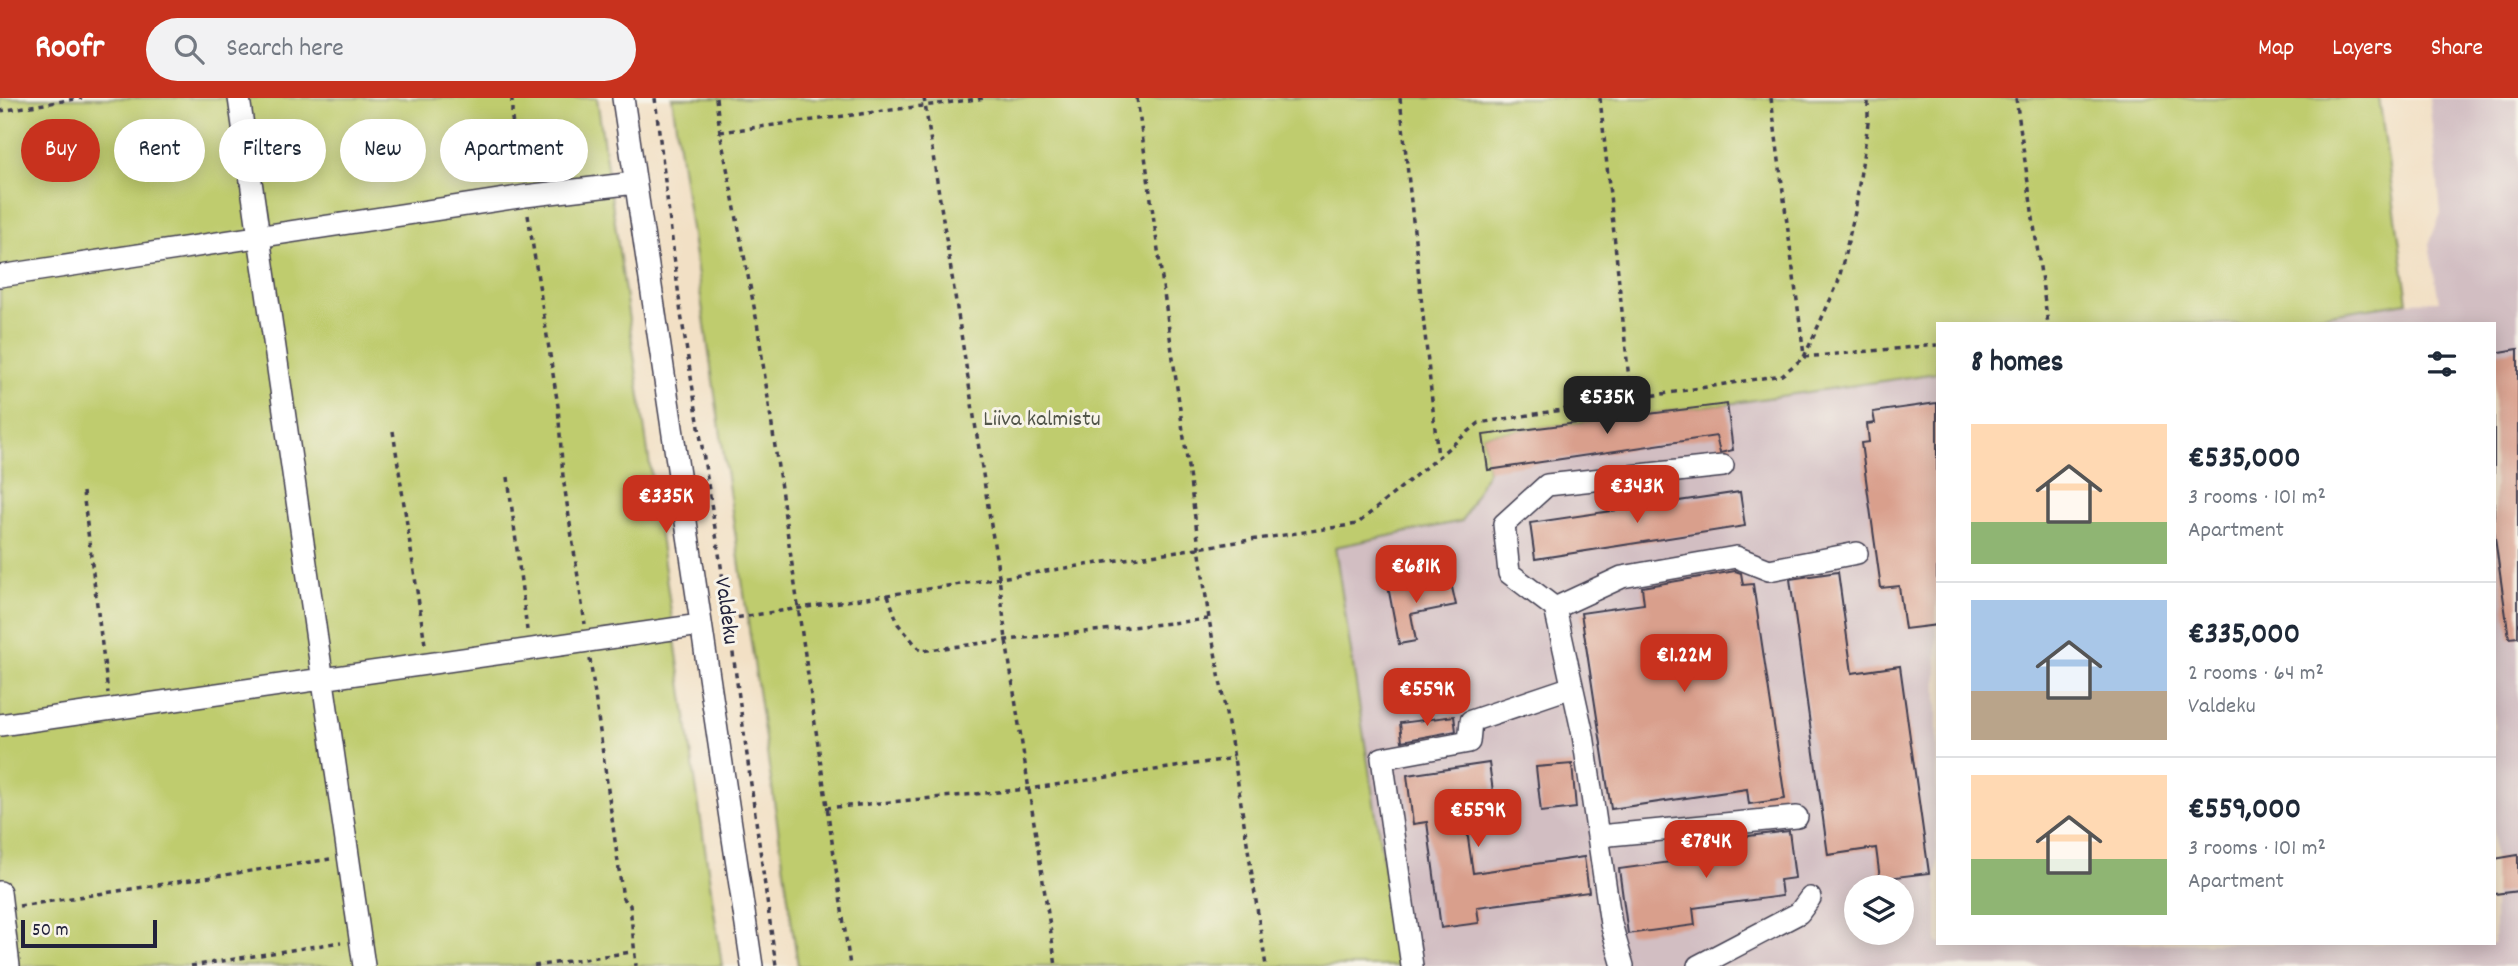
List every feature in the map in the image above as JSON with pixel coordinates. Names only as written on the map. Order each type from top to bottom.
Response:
[{"type":"street","points":[[239,98],[364,966]]},
{"type":"street","name":"Valdeku","points":[[623,98],[752,966]]},
{"type":"street","points":[[0,276],[525,196],[635,183]]},
{"type":"street","points":[[1623,966],[1611,923],[1599,836],[1555,608],[1509,573],[1504,524],[1547,485],[1723,466]]},
{"type":"street","points":[[1555,608],[1622,577],[1736,557],[1769,570],[1857,553]]},
{"type":"street","points":[[0,725],[700,625]]},
{"type":"street","points":[[1412,966],[1382,758],[1469,742],[1471,722],[1572,687]]},
{"type":"street","points":[[1599,836],[1797,817]]},
{"type":"street","points":[[1698,966],[1799,913],[1810,898]]},
{"type":"street","points":[[1,901],[9,966]]},
{"type":"path","points":[[0,111],[82,98]]},
{"type":"path","points":[[512,98],[512,119],[558,406],[563,477],[623,899],[630,905],[635,966]]},
{"type":"path","points":[[655,98],[681,314],[728,618],[776,966]]},
{"type":"path","points":[[716,98],[720,132],[757,322],[850,966]]},
{"type":"path","points":[[925,98],[1056,966]]},
{"type":"path","points":[[720,132],[985,98]]},
{"type":"path","points":[[1137,98],[1209,619],[1234,758],[1266,966]]},
{"type":"path","points":[[1400,98],[1438,457]]},
{"type":"path","points":[[1600,98],[1631,399]]},
{"type":"path","points":[[1771,98],[1804,357]]},
{"type":"path","points":[[728,618],[1357,524],[1479,423],[1782,375],[1804,357],[1838,283],[1855,212],[1868,123],[1868,98]]},
{"type":"path","points":[[2016,98],[2048,322]]},
{"type":"path","points":[[1804,357],[1936,345]]},
{"type":"path","points":[[393,431],[428,663]]},
{"type":"path","points":[[508,477],[529,649]]},
{"type":"path","points":[[83,492],[110,709]]},
{"type":"path","points":[[888,595],[898,624],[921,652],[1006,639],[1209,619]]},
{"type":"path","points":[[826,808],[1029,789],[1234,758]]},
{"type":"path","points":[[1,901],[349,856]]},
{"type":"path","points":[[191,966],[360,939]]},
{"type":"path","points":[[534,966],[633,951]]},
{"type":"shaded area","points":[[2429,98],[2518,98],[2518,966],[1399,966],[1335,546],[1462,521],[1488,470],[1483,435],[1727,404],[1936,373],[1936,945],[2496,945],[2496,322],[2278,322],[2408,302],[2439,301],[2429,244],[2441,213]]},
{"type":"green space","points":[[0,98],[597,98],[722,966],[0,966]]},
{"type":"green space","name":"Liiva kalmistu","points":[[672,98],[2379,98],[2408,302],[2278,322],[1936,322],[1936,373],[1727,404],[1483,435],[1488,470],[1462,521],[1335,547],[1399,966],[798,966]]},
{"type":"building","points":[[2518,349],[2518,637],[2509,638],[2496,545],[2496,353]]},
{"type":"building","points":[[1936,403],[1936,625],[1905,629],[1899,586],[1881,588],[1861,443],[1869,442],[1867,424],[1875,423],[1873,412]]},
{"type":"building","points":[[1727,404],[1733,450],[1720,453],[1716,436],[1488,470],[1483,435]]},
{"type":"building","points":[[1740,492],[1745,526],[1535,559],[1530,523]]},
{"type":"building","points":[[1735,571],[1741,573],[1743,585],[1753,584],[1785,799],[1749,804],[1747,789],[1611,809],[1581,613],[1644,604],[1642,587]]},
{"type":"building","points":[[1838,572],[1852,673],[1900,666],[1929,873],[1879,875],[1876,848],[1828,855],[1790,579]]},
{"type":"building","points":[[1405,578],[1407,591],[1451,583],[1456,605],[1411,614],[1416,641],[1399,644],[1387,581]]},
{"type":"building","points":[[1454,716],[1456,731],[1402,741],[1400,723]]},
{"type":"building","points":[[1489,763],[1496,813],[1465,817],[1473,873],[1584,857],[1589,892],[1477,907],[1479,923],[1441,928],[1427,822],[1413,824],[1407,775]]},
{"type":"building","points":[[1572,764],[1576,808],[1541,812],[1536,767]]},
{"type":"building","points":[[1789,831],[1795,878],[1780,880],[1782,896],[1693,908],[1695,925],[1628,934],[1619,869],[1693,859],[1691,843]]},
{"type":"building","points":[[2518,855],[2518,891],[2496,894],[2496,859]]}]
